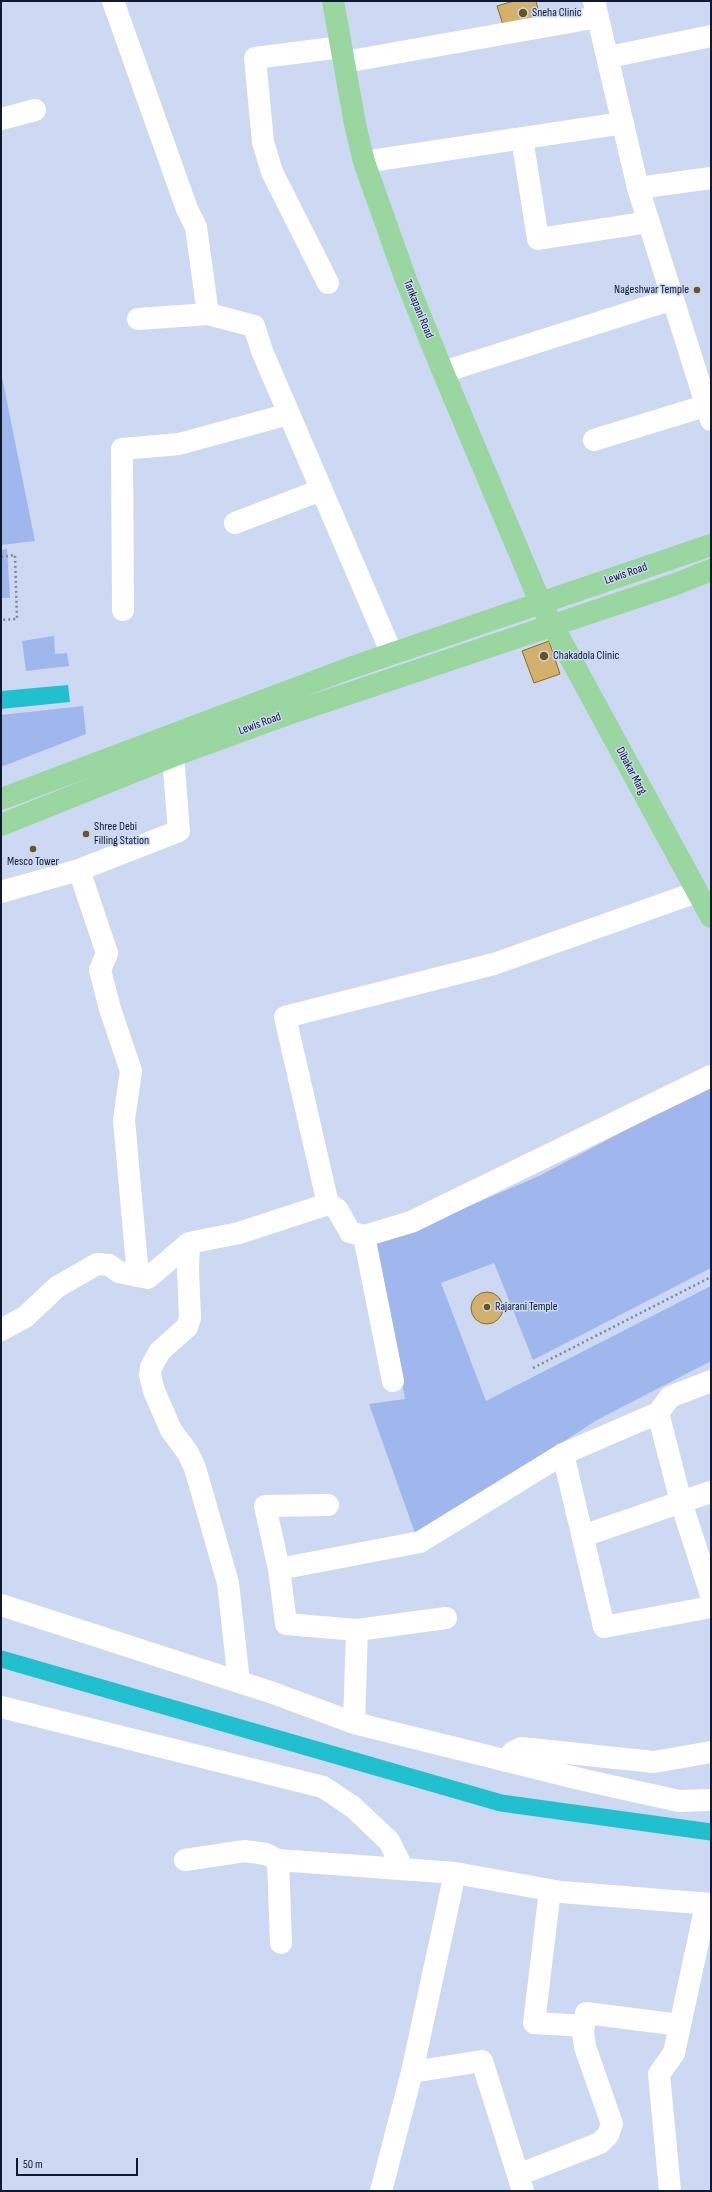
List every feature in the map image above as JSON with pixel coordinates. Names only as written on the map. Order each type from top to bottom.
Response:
[{"type":"main road","name":"Tankapani Road","points":[[333,1],[355,124],[364,162],[406,280],[443,372],[541,604]]},
{"type":"main road","name":"Lewis Road","points":[[1,799],[171,734],[392,654],[711,545]]},
{"type":"main road","name":"Lewis Road","points":[[1,825],[173,756],[291,713],[552,624],[676,584],[711,570]]},
{"type":"main road","name":"Dibakar Marg","points":[[541,604],[702,896],[711,917]]},
{"type":"street","points":[[113,1],[188,210],[196,227],[208,314]]},
{"type":"street","points":[[328,282],[272,172],[263,142],[255,58],[343,54],[596,9],[638,188],[709,410],[594,440]]},
{"type":"street","points":[[608,57],[711,36]]},
{"type":"street","points":[[1,119],[35,110]]},
{"type":"street","points":[[364,162],[623,123]]},
{"type":"street","points":[[522,138],[538,238],[649,222]]},
{"type":"street","points":[[638,188],[711,178]]},
{"type":"street","points":[[443,372],[673,299]]},
{"type":"street","points":[[138,319],[208,314],[254,326],[262,350],[392,654]]},
{"type":"street","points":[[123,610],[122,449],[179,444],[289,414]]},
{"type":"street","points":[[235,523],[321,490]]},
{"type":"street","points":[[1,892],[79,870],[179,831],[173,756]]},
{"type":"street","points":[[79,870],[107,953],[100,970],[110,1009],[131,1071],[124,1120],[138,1276]]},
{"type":"street","points":[[702,896],[494,964],[285,1017],[328,1204],[337,1210],[350,1232],[364,1236],[411,1222],[711,1076]]},
{"type":"street","points":[[1,1330],[25,1316],[57,1287],[97,1264],[109,1265],[119,1272],[148,1278],[189,1244],[239,1233],[328,1204]]},
{"type":"street","points":[[364,1236],[393,1381]]},
{"type":"street","points":[[189,1244],[188,1276],[190,1318],[187,1327],[160,1351],[151,1367],[150,1375],[154,1390],[171,1430],[188,1453],[195,1468],[228,1583],[239,1682]]},
{"type":"street","points":[[279,1569],[420,1542],[563,1454],[658,1412],[670,1397],[711,1381]]},
{"type":"street","points":[[658,1412],[681,1502],[711,1595]]},
{"type":"street","points":[[563,1454],[604,1627],[711,1607]]},
{"type":"street","points":[[583,1536],[711,1492]]},
{"type":"street","points":[[328,1505],[265,1506],[279,1569],[286,1624],[357,1630],[446,1618]]},
{"type":"street","points":[[1,1605],[239,1682],[354,1722],[679,1801],[711,1800]]},
{"type":"street","points":[[354,1722],[357,1630]]},
{"type":"street","points":[[1,1707],[323,1787],[353,1807],[389,1841],[403,1869]]},
{"type":"street","points":[[506,1760],[513,1752],[521,1748],[654,1762],[711,1752]]},
{"type":"street","points":[[185,1860],[245,1851],[266,1854],[278,1860],[455,1873],[550,1890],[708,1904],[674,2053],[659,2074],[670,2191]]},
{"type":"street","points":[[278,1860],[281,1943]]},
{"type":"street","points":[[381,2191],[412,2072],[455,1873]]},
{"type":"street","points":[[550,1890],[534,2023],[584,2026]]},
{"type":"street","points":[[412,2072],[482,2061],[521,2183],[600,2143],[608,2135],[612,2124],[585,2047],[584,2026],[586,2013],[680,2025]]},
{"type":"path","points":[[1,557],[15,555],[17,619],[1,620]]},
{"type":"path","points":[[533,1368],[711,1277]]},
{"type":"shaded area","points":[[1,372],[35,541],[1,545]]},
{"type":"shaded area","points":[[7,549],[10,598],[1,598],[1,550]]},
{"type":"shaded area","points":[[54,636],[55,654],[67,653],[69,666],[26,671],[22,641]]},
{"type":"shaded area","points":[[68,685],[70,702],[1,709],[1,691]]},
{"type":"shaded area","points":[[83,706],[86,734],[1,767],[1,715]]},
{"type":"shaded area","points":[[711,1085],[711,1268],[533,1360],[494,1263],[441,1283],[486,1401],[711,1286],[711,1361],[597,1420],[453,1513],[415,1533],[369,1404],[405,1399],[374,1242],[402,1235],[539,1176]]},
{"type":"building","points":[[514,1],[536,1],[541,21],[505,31],[497,6]]},
{"type":"building","points":[[549,641],[560,674],[534,683],[522,651]]},
{"type":"building","name":"Rajarani Temple","points":[[484,1292],[490,1292],[500,1299],[503,1308],[502,1314],[496,1321],[490,1324],[484,1324],[474,1317],[471,1311],[471,1305],[478,1295]]},
{"type":"waterway","points":[[1,1659],[501,1803],[711,1832]]},
{"type":"place","name":"Sneha Clinic","points":[[523,13]]},
{"type":"place","name":"Nageshwar Temple","points":[[697,290]]},
{"type":"place","name":"Chakadola Clinic","points":[[544,656]]},
{"type":"place","name":"Shree Debi Filling Station","points":[[86,834]]},
{"type":"place","name":"Mesco Tower","points":[[33,849]]},
{"type":"place","name":"Rajarani Temple","points":[[487,1307]]}]
